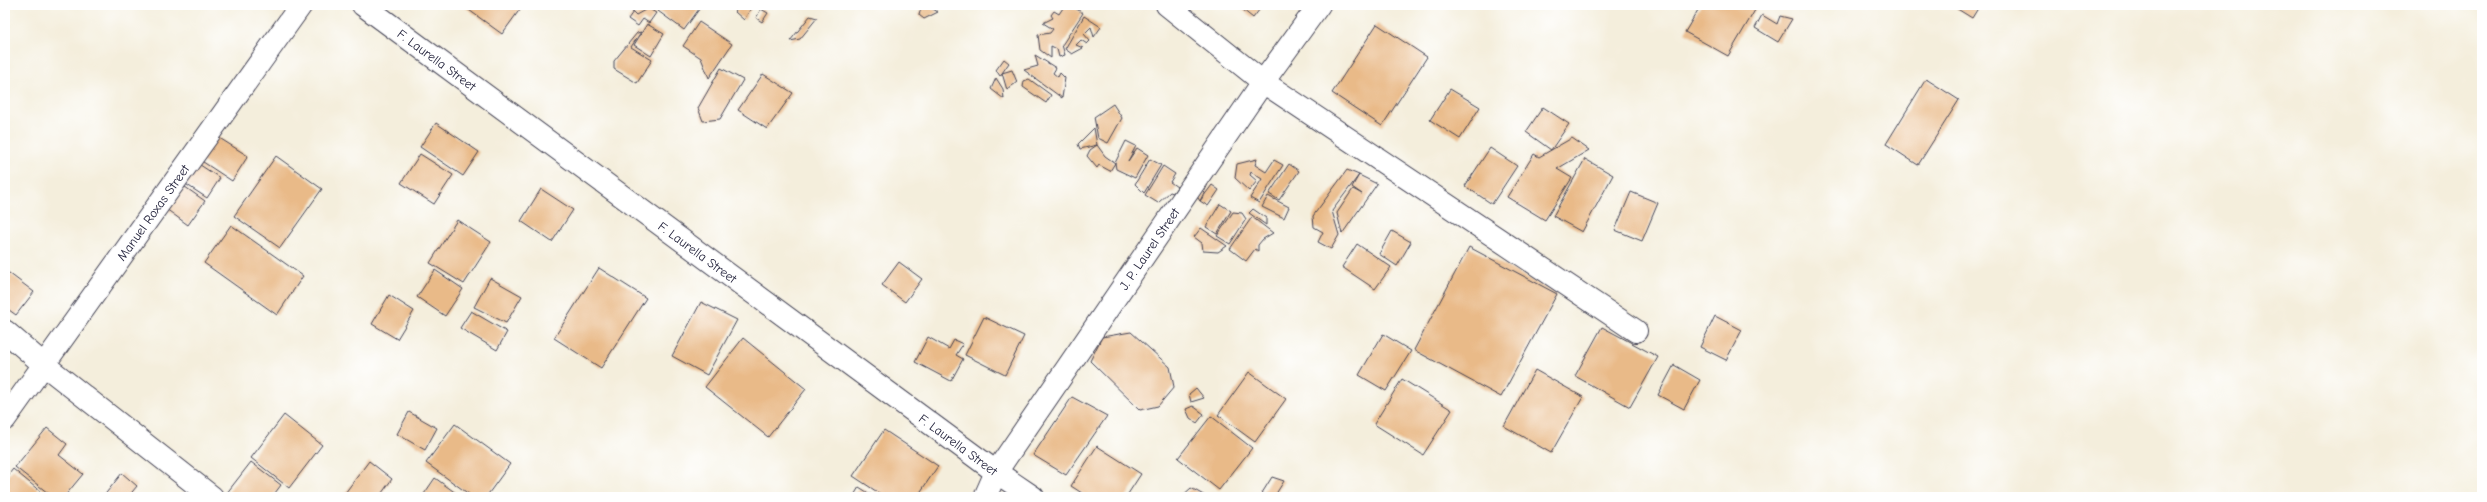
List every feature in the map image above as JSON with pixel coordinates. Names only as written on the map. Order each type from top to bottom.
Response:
[{"type":"street","name":"Manuel Roxas Street","points":[[5,419],[301,5]]},
{"type":"street","name":"F. Laurella Street","points":[[363,5],[996,472],[1033,497]]},
{"type":"street","points":[[1167,5],[1263,82],[1636,331]]},
{"type":"street","name":"J. P. Laurel Street","points":[[985,497],[996,472],[1263,82],[1319,5]]},
{"type":"street","points":[[5,331],[43,364],[212,497]]},
{"type":"building","points":[[462,5],[523,5],[502,34]]},
{"type":"building","points":[[654,5],[651,10],[656,13],[649,23],[643,19],[638,26],[628,19],[633,12],[636,15]]},
{"type":"building","points":[[663,5],[702,5],[684,30],[658,11]]},
{"type":"building","points":[[740,5],[753,5],[744,20],[735,12]]},
{"type":"building","points":[[922,5],[926,5],[938,12],[924,19],[919,15]]},
{"type":"building","points":[[1065,5],[1070,5],[1083,13],[1062,45],[1065,55],[1059,57],[1057,49],[1051,46],[1051,58],[1040,50],[1038,35],[1050,33],[1053,29],[1043,23],[1053,18],[1051,15],[1054,11],[1059,14]]},
{"type":"building","points":[[1237,5],[1263,5],[1253,18]]},
{"type":"building","points":[[1701,5],[1758,5],[1728,56],[1685,32]]},
{"type":"building","points":[[1951,5],[1980,5],[1972,18]]},
{"type":"building","points":[[761,9],[768,13],[762,22],[756,18]]},
{"type":"building","points":[[1762,15],[1777,24],[1780,16],[1792,19],[1778,42],[1755,28]]},
{"type":"building","points":[[810,16],[817,18],[800,39],[790,41]]},
{"type":"building","points":[[1084,16],[1101,27],[1094,37],[1091,27],[1084,34],[1090,41],[1087,44],[1081,40],[1076,45],[1083,48],[1072,54],[1065,49]]},
{"type":"building","points":[[699,22],[732,44],[709,78],[701,58],[683,46]]},
{"type":"building","points":[[647,24],[664,34],[651,56],[634,45]]},
{"type":"building","points":[[1377,24],[1427,57],[1382,126],[1332,93]]},
{"type":"building","points":[[641,32],[631,47],[652,60],[637,83],[614,69],[614,61],[637,33]]},
{"type":"building","points":[[1035,55],[1056,68],[1053,73],[1058,77],[1060,73],[1065,78],[1062,98],[1024,70],[1038,66]]},
{"type":"building","points":[[1004,59],[1009,63],[1000,76],[996,70]]},
{"type":"building","points":[[721,68],[743,80],[720,119],[703,121],[698,108]]},
{"type":"building","points":[[1012,70],[1017,82],[1007,90],[1002,73]]},
{"type":"building","points":[[763,74],[793,93],[767,129],[738,110]]},
{"type":"building","points":[[996,78],[1003,89],[1004,99],[991,89]]},
{"type":"building","points":[[1029,79],[1051,95],[1046,103],[1023,87],[1024,81]]},
{"type":"building","points":[[1926,79],[1959,100],[1918,165],[1886,144]]},
{"type":"building","points":[[1450,89],[1480,107],[1460,139],[1430,120]]},
{"type":"building","points":[[1113,104],[1122,118],[1108,143],[1098,138],[1094,117]]},
{"type":"building","points":[[1543,107],[1569,124],[1551,150],[1526,132]]},
{"type":"building","points":[[436,123],[479,152],[463,176],[420,147]]},
{"type":"building","points":[[1094,128],[1097,145],[1080,149],[1078,144]]},
{"type":"building","points":[[213,134],[248,156],[232,181],[197,158]]},
{"type":"building","points":[[1572,138],[1589,150],[1557,169],[1572,178],[1545,220],[1507,197],[1534,154],[1539,157]]},
{"type":"building","points":[[1126,141],[1136,146],[1128,161],[1137,148],[1148,155],[1135,178],[1116,169],[1115,163]]},
{"type":"building","points":[[1097,145],[1105,156],[1115,163],[1110,171],[1099,165],[1097,168],[1087,156],[1090,150]]},
{"type":"building","points":[[1490,148],[1517,166],[1492,204],[1465,186]]},
{"type":"building","points":[[420,154],[453,175],[434,204],[401,183]]},
{"type":"building","points":[[276,156],[322,189],[280,248],[234,216]]},
{"type":"building","points":[[1150,159],[1161,165],[1144,193],[1135,184]]},
{"type":"building","points":[[1257,159],[1255,165],[1266,172],[1274,160],[1283,165],[1259,203],[1250,198],[1262,179],[1251,172],[1250,175],[1257,181],[1249,191],[1235,178],[1237,164]]},
{"type":"building","points":[[1585,159],[1613,175],[1582,232],[1553,216]]},
{"type":"building","points":[[194,161],[220,178],[207,198],[181,181]]},
{"type":"building","points":[[1289,164],[1299,171],[1279,200],[1269,194]]},
{"type":"building","points":[[1163,166],[1175,174],[1170,182],[1177,187],[1173,193],[1170,192],[1158,203],[1145,195]]},
{"type":"building","points":[[1347,170],[1359,175],[1332,211],[1339,235],[1331,249],[1318,242],[1323,232],[1314,227],[1313,216]]},
{"type":"building","points":[[1206,175],[1209,182],[1200,201],[1194,192]]},
{"type":"building","points":[[1359,175],[1377,184],[1342,234],[1337,213],[1353,189],[1362,194],[1352,187]]},
{"type":"building","points":[[178,182],[205,201],[188,225],[162,206]]},
{"type":"building","points":[[1212,185],[1219,190],[1208,206],[1200,201]]},
{"type":"building","points":[[541,189],[573,210],[552,242],[521,221]]},
{"type":"building","points":[[1631,192],[1658,203],[1642,241],[1615,230]]},
{"type":"building","points":[[1268,196],[1289,207],[1284,218],[1262,207]]},
{"type":"building","points":[[1220,204],[1231,211],[1217,234],[1206,227]]},
{"type":"building","points":[[1253,209],[1266,218],[1266,225],[1249,213]]},
{"type":"building","points":[[1233,212],[1242,213],[1246,219],[1230,244],[1217,236]]},
{"type":"building","points":[[1252,217],[1273,233],[1263,239],[1258,245],[1258,251],[1255,249],[1246,261],[1230,249]]},
{"type":"building","points":[[457,220],[491,242],[464,284],[430,263]]},
{"type":"building","points":[[231,225],[303,276],[277,315],[204,263]]},
{"type":"building","points":[[1201,228],[1227,246],[1218,252],[1203,251],[1202,243],[1194,237]]},
{"type":"building","points":[[1392,231],[1411,242],[1397,266],[1379,254]]},
{"type":"building","points":[[1357,244],[1391,267],[1375,289],[1342,267]]},
{"type":"building","points":[[1469,247],[1557,294],[1501,397],[1414,350]]},
{"type":"building","points":[[899,262],[922,279],[905,302],[882,285]]},
{"type":"building","points":[[599,268],[646,298],[601,368],[554,338]]},
{"type":"building","points":[[5,270],[34,292],[16,315],[5,307]]},
{"type":"building","points":[[435,270],[463,289],[445,316],[417,297]]},
{"type":"building","points":[[490,278],[522,296],[506,323],[474,307]]},
{"type":"building","points":[[389,295],[414,311],[397,339],[372,324]]},
{"type":"building","points":[[701,302],[737,320],[707,375],[672,356]]},
{"type":"building","points":[[471,311],[507,332],[497,350],[460,328]]},
{"type":"building","points":[[1715,316],[1742,330],[1726,360],[1700,347]]},
{"type":"building","points":[[984,317],[1024,336],[1005,375],[965,355]]},
{"type":"building","points":[[1602,327],[1658,357],[1630,407],[1575,376]]},
{"type":"building","points":[[1131,332],[1170,367],[1174,387],[1158,406],[1140,410],[1090,361],[1102,337]]},
{"type":"building","points":[[1383,334],[1411,351],[1386,391],[1359,375]]},
{"type":"building","points":[[928,337],[949,349],[954,340],[963,344],[956,355],[963,359],[951,381],[915,362]]},
{"type":"building","points":[[743,338],[806,389],[768,437],[705,387]]},
{"type":"building","points":[[1674,365],[1700,380],[1684,409],[1658,395]]},
{"type":"building","points":[[1535,370],[1583,397],[1551,453],[1504,426]]},
{"type":"building","points":[[1249,372],[1286,399],[1255,442],[1218,415]]},
{"type":"building","points":[[1402,379],[1452,410],[1423,455],[1374,424]]},
{"type":"building","points":[[1196,388],[1204,398],[1191,402],[1189,394]]},
{"type":"building","points":[[1072,397],[1107,416],[1066,475],[1033,455]]},
{"type":"building","points":[[1193,406],[1204,414],[1197,423],[1190,418],[1186,409]]},
{"type":"building","points":[[409,412],[437,428],[425,450],[397,434]]},
{"type":"building","points":[[284,415],[322,445],[289,488],[251,458]]},
{"type":"building","points":[[1211,416],[1252,448],[1219,490],[1178,458]]},
{"type":"building","points":[[455,424],[510,464],[486,497],[473,497],[426,463]]},
{"type":"building","points":[[47,428],[67,444],[59,455],[83,474],[64,497],[53,497],[15,467]]},
{"type":"building","points":[[884,430],[938,466],[917,497],[885,497],[853,476]]},
{"type":"building","points":[[1097,446],[1141,474],[1126,497],[1088,497],[1071,486]]},
{"type":"building","points":[[369,461],[392,479],[379,497],[342,497]]},
{"type":"building","points":[[251,462],[281,485],[272,497],[230,497],[226,494]]},
{"type":"building","points":[[13,469],[47,497],[5,497],[5,479]]},
{"type":"building","points":[[122,473],[137,486],[128,497],[103,497]]},
{"type":"building","points":[[1272,477],[1284,481],[1274,497],[1269,497],[1262,493]]},
{"type":"building","points":[[435,478],[460,496],[422,497]]},
{"type":"building","points":[[859,487],[875,497],[853,497]]},
{"type":"building","points":[[1191,488],[1207,497],[1181,497]]}]
